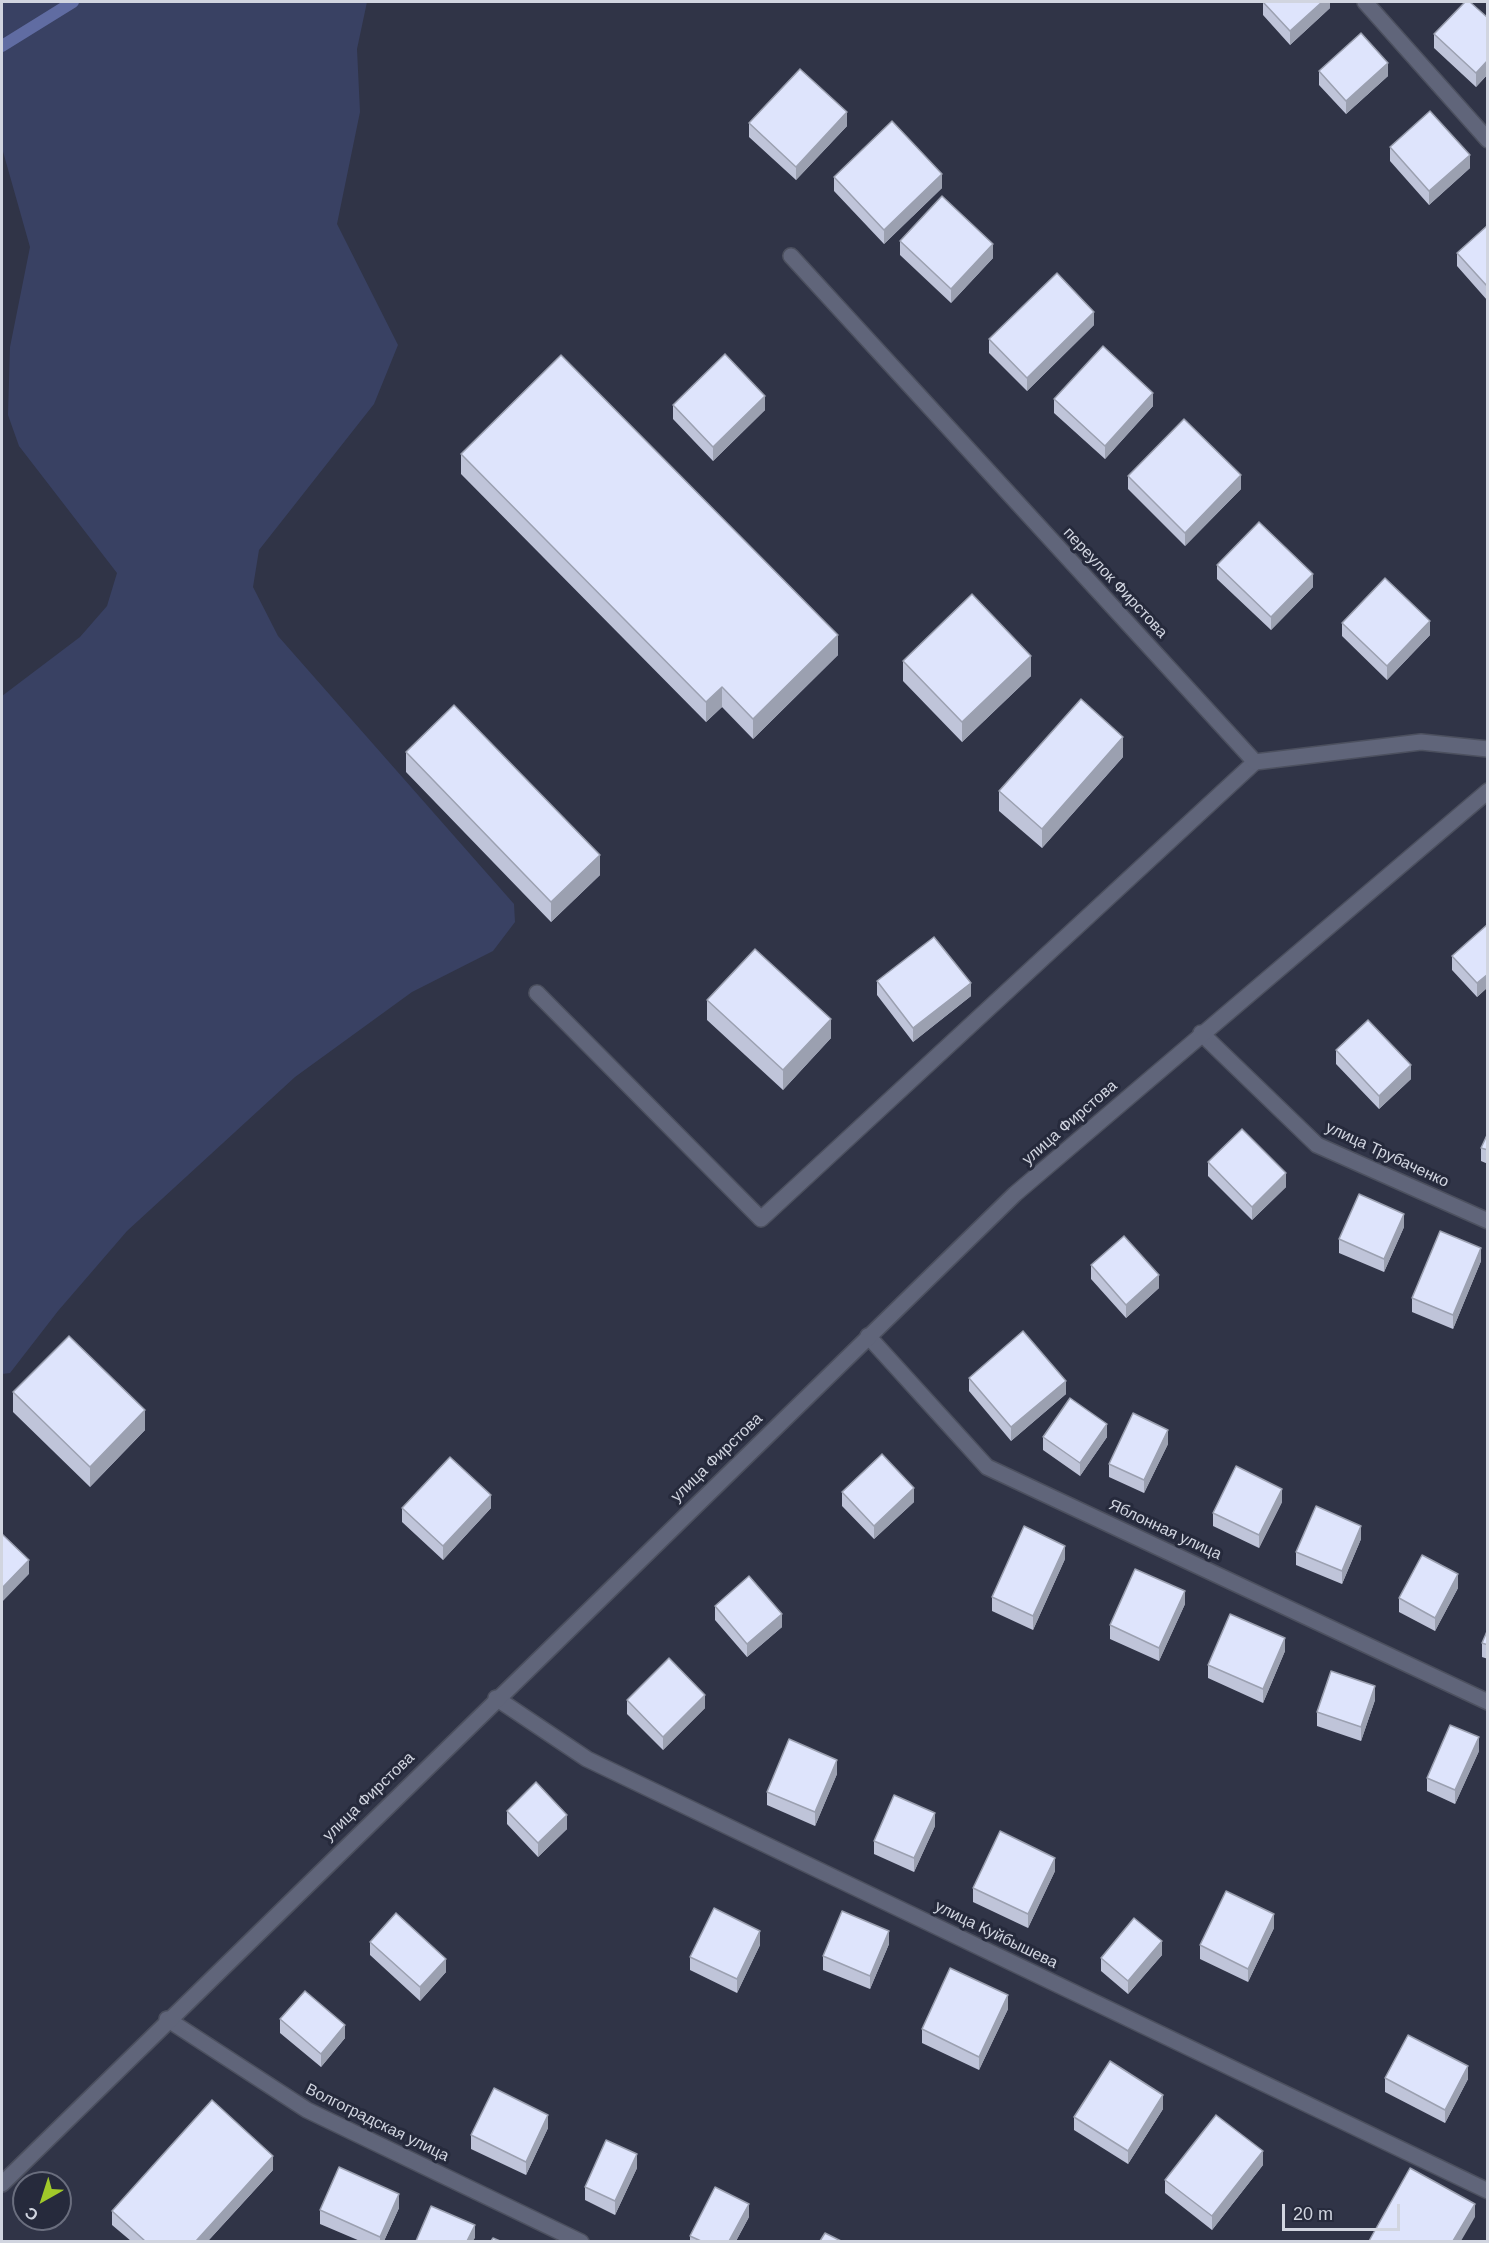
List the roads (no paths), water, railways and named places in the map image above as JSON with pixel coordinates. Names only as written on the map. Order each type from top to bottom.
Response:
[{"type":"street","points":[[1365,2],[1488,140]]},
{"type":"street","name":"переулок Фирстова","points":[[791,256],[1255,762]]},
{"type":"street","points":[[537,993],[761,1219],[1255,762],[1421,742],[1488,749]]},
{"type":"street","name":"улица Фирстова","points":[[2,2184],[167,2019],[1015,1194],[1201,1033],[1488,791]]},
{"type":"street","name":"улица Трубаченко","points":[[1201,1033],[1317,1144],[1488,1221]]},
{"type":"street","name":"Яблонная улица","points":[[868,1336],[987,1467],[1488,1702]]},
{"type":"street","name":"улица Куйбышева","points":[[496,1698],[587,1759],[1488,2191]]},
{"type":"street","name":"Волгоградская улица","points":[[167,2019],[306,2110],[581,2241]]},
{"type":"waterway","points":[[2,46],[73,2]]}]
